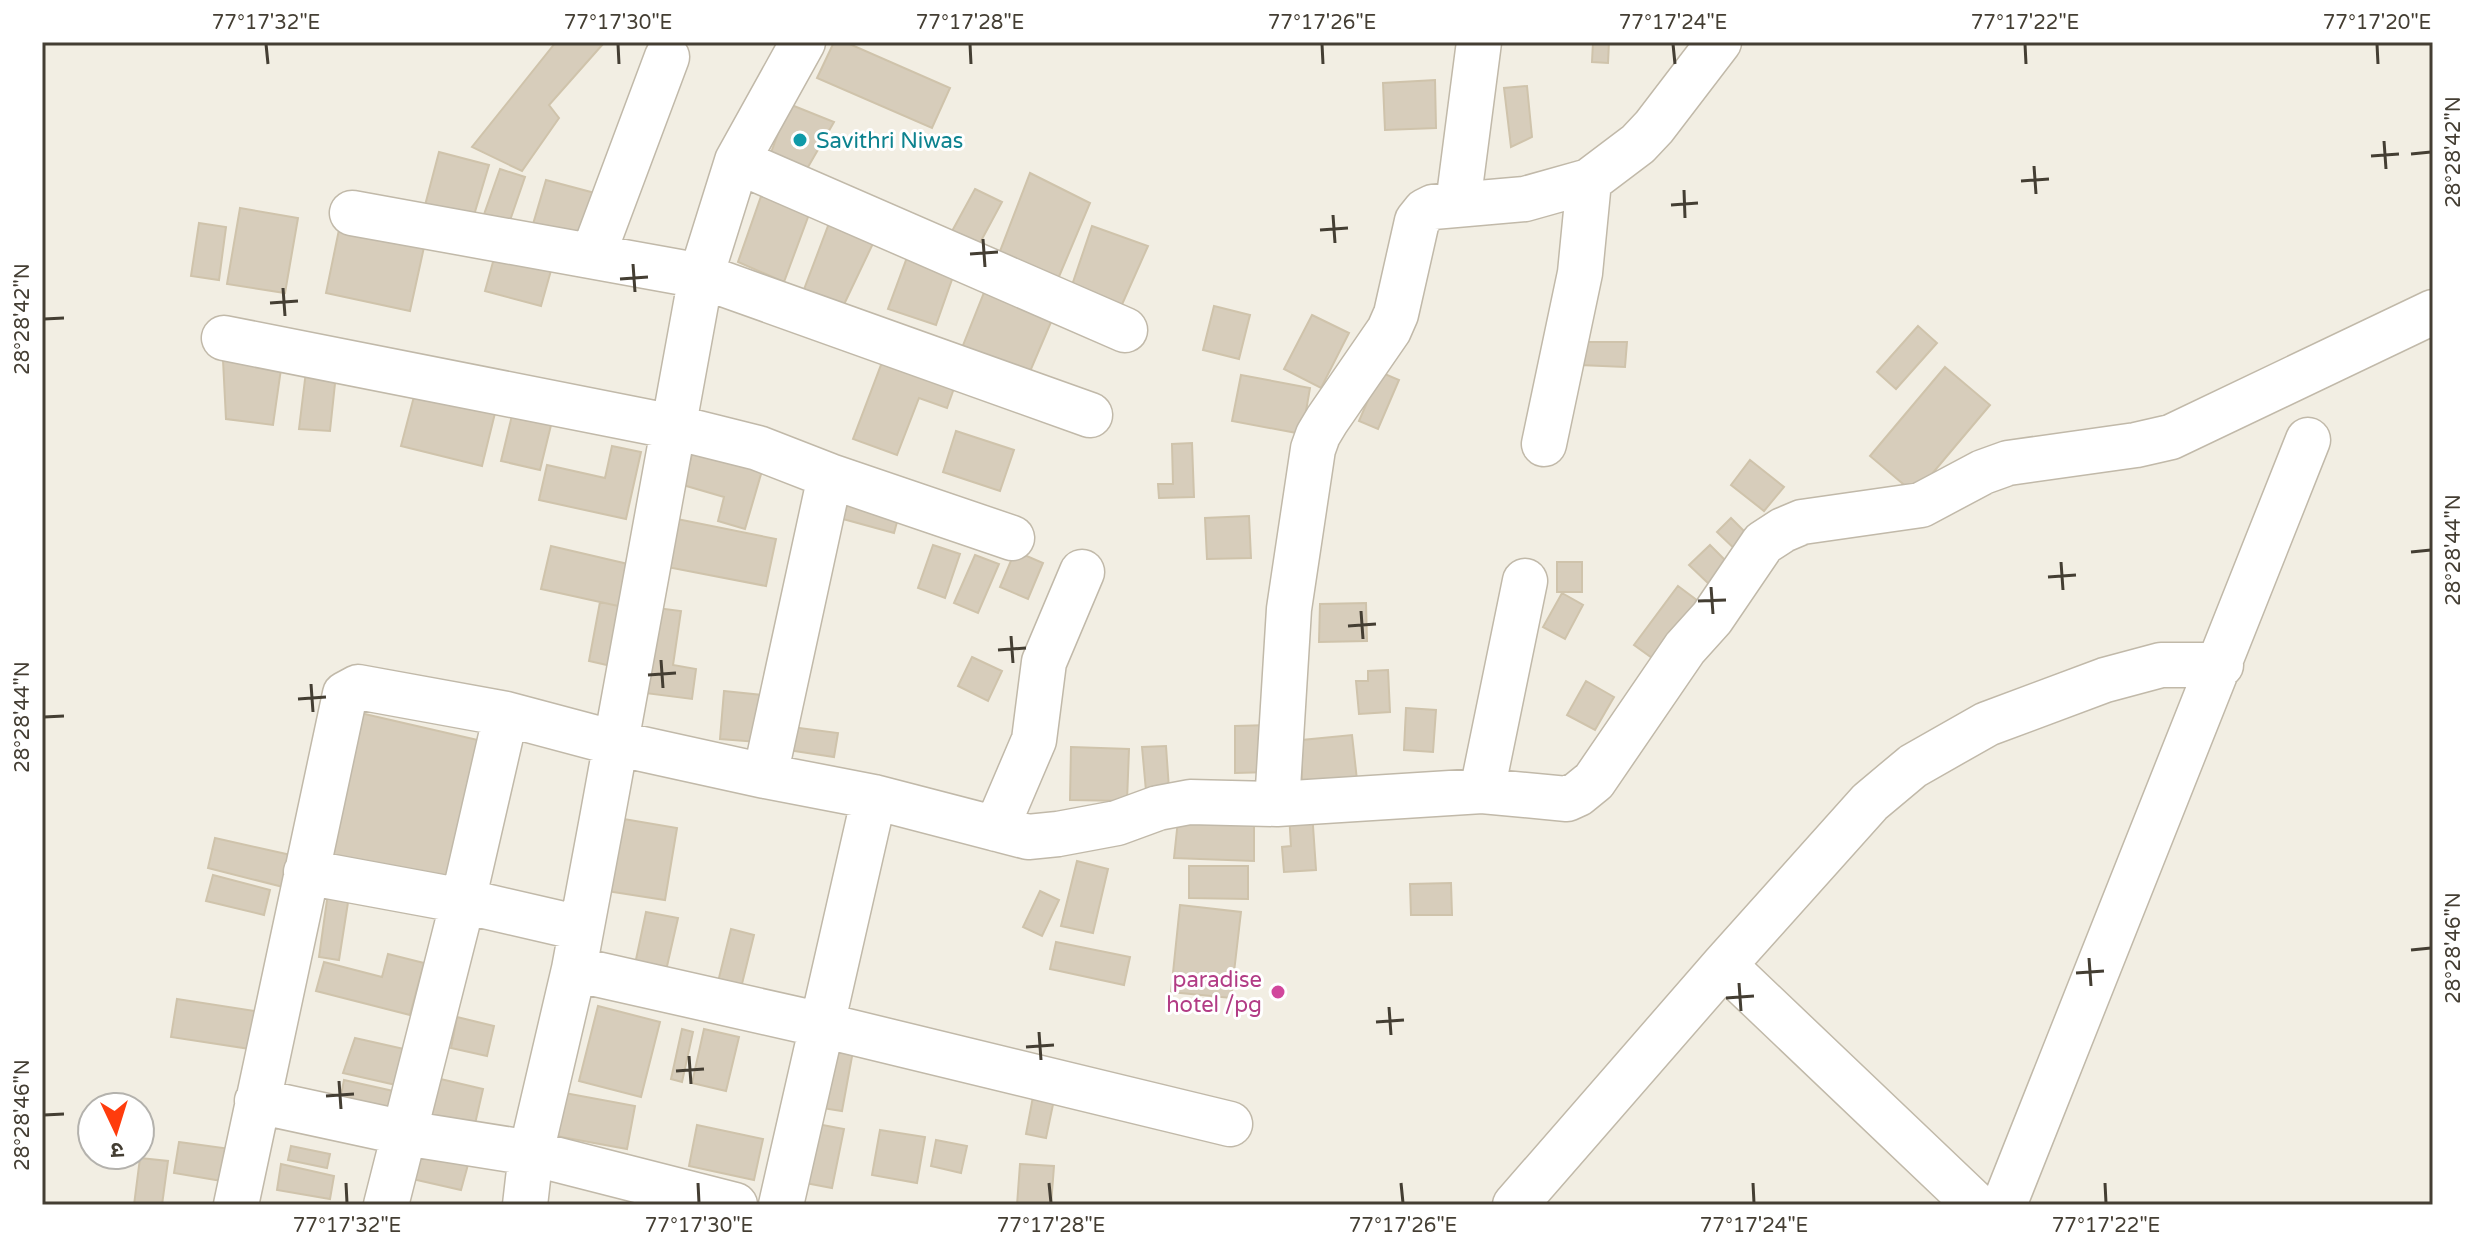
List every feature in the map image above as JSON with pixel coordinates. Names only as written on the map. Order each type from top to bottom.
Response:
[{"type":"street","points":[[525,1205],[531,1153],[577,949],[701,276],[737,161],[803,42]]},
{"type":"street","points":[[1458,204],[1479,42]]},
{"type":"street","points":[[1277,804],[1289,609],[1313,449],[1327,420],[1389,330],[1396,314],[1417,221],[1433,207],[1525,199],[1589,181],[1638,144],[1654,127],[1719,42]]},
{"type":"street","points":[[593,255],[667,57]]},
{"type":"street","points":[[737,161],[1125,330]]},
{"type":"street","points":[[1544,444],[1580,273],[1589,181]]},
{"type":"street","points":[[352,213],[701,276],[1090,415]]},
{"type":"street","points":[[236,1205],[345,694],[358,687],[506,714],[615,743],[874,797],[1028,837],[1117,823],[1158,808],[1190,802],[1277,804],[1482,791],[1567,799],[1594,781],[1685,648],[1712,618],[1763,543],[1783,530],[1802,522],[1921,505],[1983,472],[2008,463],[2171,437],[2433,312]]},
{"type":"street","points":[[224,338],[674,427],[758,448],[1012,538]]},
{"type":"street","points":[[2004,1205],[2308,440]]},
{"type":"street","points":[[765,776],[830,476]]},
{"type":"street","points":[[996,829],[1034,740],[1044,662],[1082,572]]},
{"type":"street","points":[[1482,791],[1525,581]]},
{"type":"street","points":[[1515,1205],[1870,802],[1913,766],[1987,724],[2105,680],[2161,665],[2221,665]]},
{"type":"street","points":[[386,1205],[463,901],[506,714]]},
{"type":"street","points":[[781,1205],[874,797]]},
{"type":"street","points":[[306,872],[463,901],[577,949],[822,1025],[1230,1124]]},
{"type":"street","points":[[1724,965],[1976,1205]]},
{"type":"street","points":[[257,1101],[405,1133],[531,1153],[735,1205]]},
{"type":"building","points":[[556,42],[603,44],[549,105],[559,118],[522,171],[472,147]]},
{"type":"building","points":[[834,42],[845,42],[950,88],[932,128],[817,78]]},
{"type":"building","points":[[1593,42],[1609,42],[1608,63],[1592,62]]},
{"type":"building","points":[[1435,80],[1436,128],[1385,130],[1383,83]]},
{"type":"building","points":[[1527,86],[1532,137],[1511,147],[1504,88]]},
{"type":"building","name":"Savithri Niwas","points":[[789,104],[834,122],[804,174],[769,158]]},
{"type":"building","points":[[439,152],[489,165],[471,225],[423,213]]},
{"type":"building","points":[[500,169],[525,177],[506,232],[481,223]]},
{"type":"building","points":[[1030,173],[1090,203],[1058,279],[997,259]]},
{"type":"building","points":[[546,180],[606,196],[588,241],[531,231]]},
{"type":"building","points":[[765,185],[811,209],[784,282],[738,262]]},
{"type":"building","points":[[975,189],[1002,202],[974,254],[945,244]]},
{"type":"building","points":[[240,208],[298,218],[285,293],[227,284]]},
{"type":"building","points":[[831,218],[877,235],[839,315],[800,300]]},
{"type":"building","points":[[341,220],[426,238],[410,311],[326,293]]},
{"type":"building","points":[[199,223],[226,227],[219,280],[191,276]]},
{"type":"building","points":[[1092,226],[1148,246],[1120,309],[1069,294]]},
{"type":"building","points":[[496,251],[552,267],[541,306],[485,291]]},
{"type":"building","points":[[909,252],[956,268],[936,325],[888,309]]},
{"type":"building","points":[[987,285],[1057,308],[1026,381],[960,353]]},
{"type":"building","points":[[1214,306],[1250,315],[1239,359],[1203,350]]},
{"type":"building","points":[[1312,315],[1349,333],[1321,388],[1284,369]]},
{"type":"building","points":[[1918,326],[1937,343],[1896,389],[1877,372]]},
{"type":"building","points":[[1582,342],[1627,342],[1625,367],[1580,365]]},
{"type":"building","points":[[884,357],[958,377],[947,408],[919,398],[897,455],[853,439]]},
{"type":"building","points":[[223,360],[281,369],[273,425],[226,419]]},
{"type":"building","points":[[1945,367],[1990,405],[1915,494],[1870,456]]},
{"type":"building","points":[[306,371],[336,374],[330,431],[299,429]]},
{"type":"building","points":[[1380,372],[1399,380],[1378,429],[1359,421]]},
{"type":"building","points":[[1241,375],[1310,388],[1302,434],[1232,421]]},
{"type":"building","points":[[417,385],[497,405],[482,466],[401,446]]},
{"type":"building","points":[[514,407],[553,417],[540,470],[501,461]]},
{"type":"building","points":[[956,431],[1014,450],[1000,491],[943,472]]},
{"type":"building","points":[[697,438],[766,457],[745,529],[718,521],[724,497],[683,485]]},
{"type":"building","points":[[1192,443],[1194,497],[1159,498],[1158,484],[1173,484],[1172,444]]},
{"type":"building","points":[[612,446],[641,452],[626,519],[539,500],[547,465],[605,478]]},
{"type":"building","points":[[1750,460],[1784,487],[1764,511],[1731,485]]},
{"type":"building","points":[[849,498],[900,511],[894,533],[843,519]]},
{"type":"building","points":[[1249,516],[1251,558],[1207,559],[1205,518]]},
{"type":"building","points":[[672,518],[776,539],[766,586],[662,566]]},
{"type":"building","points":[[1731,518],[1754,541],[1741,555],[1717,532]]},
{"type":"building","points":[[933,545],[960,554],[945,598],[918,588]]},
{"type":"building","points":[[1710,545],[1729,564],[1709,584],[1689,565]]},
{"type":"building","points":[[551,546],[641,567],[632,609],[541,589]]},
{"type":"building","points":[[1015,551],[1043,563],[1028,599],[1000,587]]},
{"type":"building","points":[[975,555],[999,564],[978,613],[954,603]]},
{"type":"building","points":[[1557,562],[1582,562],[1582,592],[1557,592]]},
{"type":"building","points":[[1678,586],[1698,601],[1655,660],[1634,645]]},
{"type":"building","points":[[1562,593],[1583,605],[1565,639],[1543,627]]},
{"type":"building","points":[[600,602],[632,609],[620,668],[589,661]]},
{"type":"building","points":[[1366,603],[1367,641],[1319,642],[1320,604]]},
{"type":"building","points":[[649,607],[681,611],[673,665],[696,669],[692,699],[637,692]]},
{"type":"building","points":[[972,657],[1002,671],[988,701],[958,686]]},
{"type":"building","points":[[1388,670],[1390,712],[1359,714],[1356,681],[1368,681],[1368,671]]},
{"type":"building","points":[[1586,681],[1614,697],[1595,730],[1567,715]]},
{"type":"building","points":[[724,691],[762,695],[758,742],[720,739]]},
{"type":"building","points":[[1406,708],[1436,710],[1433,752],[1404,750]]},
{"type":"building","points":[[356,712],[482,741],[448,887],[322,858]]},
{"type":"building","points":[[1270,725],[1271,772],[1235,773],[1235,726]]},
{"type":"building","points":[[784,726],[838,733],[834,757],[781,749]]},
{"type":"building","points":[[1352,735],[1358,789],[1302,793],[1302,740]]},
{"type":"building","points":[[1166,746],[1169,789],[1146,791],[1142,747]]},
{"type":"building","points":[[1071,747],[1129,749],[1127,801],[1070,800]]},
{"type":"building","points":[[1179,811],[1254,813],[1254,861],[1174,858]]},
{"type":"building","points":[[1312,811],[1316,870],[1284,872],[1282,847],[1291,846],[1289,813]]},
{"type":"building","points":[[612,817],[677,828],[665,900],[600,890]]},
{"type":"building","points":[[215,838],[291,855],[283,887],[208,868]]},
{"type":"building","points":[[1077,861],[1108,869],[1093,933],[1061,926]]},
{"type":"building","points":[[1189,866],[1248,866],[1248,899],[1189,898]]},
{"type":"building","points":[[213,875],[270,890],[264,915],[206,901]]},
{"type":"building","points":[[1451,883],[1452,915],[1411,915],[1410,884]]},
{"type":"building","points":[[1040,891],[1059,900],[1042,936],[1023,927]]},
{"type":"building","points":[[328,893],[349,896],[339,960],[319,957]]},
{"type":"building","points":[[1180,905],[1241,912],[1231,998],[1171,992]]},
{"type":"building","points":[[646,912],[678,918],[665,975],[634,969]]},
{"type":"building","points":[[731,929],[754,935],[740,992],[717,986]]},
{"type":"building","points":[[1056,942],[1130,957],[1124,985],[1050,969]]},
{"type":"building","points":[[388,954],[424,963],[410,1015],[316,991],[324,962],[382,977]]},
{"type":"building","points":[[177,999],[255,1011],[250,1049],[171,1037]]},
{"type":"building","points":[[598,1006],[660,1022],[641,1097],[579,1081]]},
{"type":"building","points":[[457,1017],[494,1026],[487,1056],[451,1048]]},
{"type":"building","points":[[682,1029],[693,1032],[682,1082],[671,1079]]},
{"type":"building","points":[[704,1029],[739,1037],[726,1091],[692,1083]]},
{"type":"building","points":[[355,1038],[404,1049],[396,1085],[343,1073]]},
{"type":"building","points":[[834,1047],[853,1051],[842,1111],[822,1108]]},
{"type":"building","points":[[432,1077],[483,1089],[472,1137],[422,1125]]},
{"type":"building","points":[[344,1080],[398,1092],[391,1122],[338,1110]]},
{"type":"building","points":[[1035,1086],[1056,1090],[1046,1138],[1026,1134]]},
{"type":"building","points":[[554,1091],[635,1106],[627,1149],[545,1134]]},
{"type":"building","points":[[812,1123],[844,1129],[832,1188],[800,1182]]},
{"type":"building","points":[[697,1125],[763,1139],[754,1180],[689,1166]]},
{"type":"building","points":[[880,1130],[925,1137],[917,1183],[872,1175]]},
{"type":"building","points":[[936,1140],[967,1146],[961,1173],[931,1166]]},
{"type":"building","points":[[179,1142],[238,1150],[228,1182],[174,1173]]},
{"type":"building","points":[[291,1146],[330,1154],[327,1168],[288,1160]]},
{"type":"building","points":[[416,1148],[469,1161],[461,1190],[408,1178]]},
{"type":"building","points":[[156,1160],[168,1161],[162,1205],[134,1205],[138,1171],[156,1171]]},
{"type":"building","points":[[281,1164],[334,1176],[330,1199],[277,1190]]},
{"type":"building","points":[[1020,1164],[1054,1166],[1051,1205],[1017,1205]]},
{"type":"place","name":"Savithri Niwas","points":[[800,140]]},
{"type":"place","name":"paradise hotel /pg","points":[[1278,992]]}]
